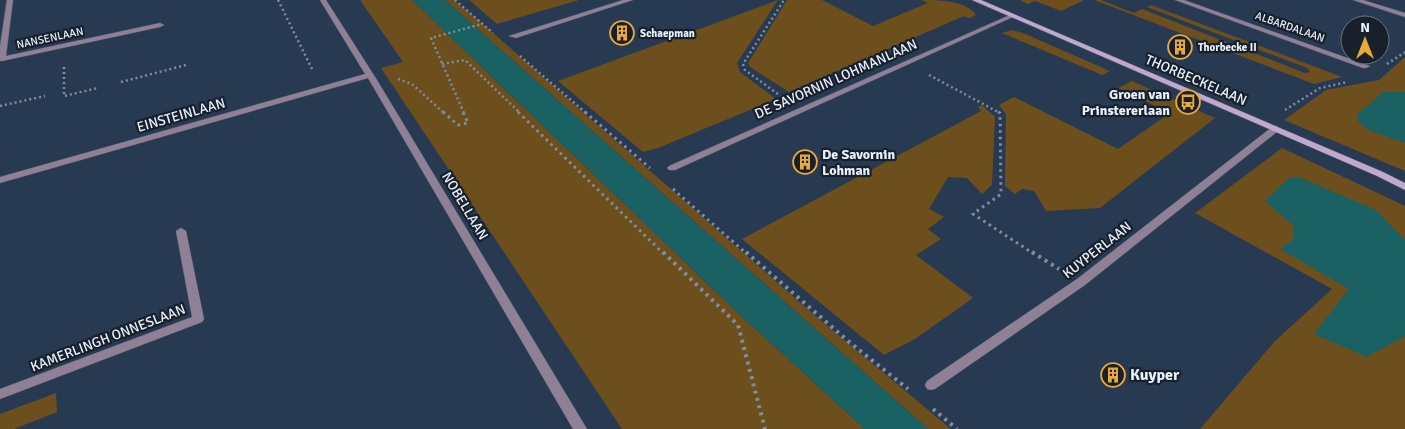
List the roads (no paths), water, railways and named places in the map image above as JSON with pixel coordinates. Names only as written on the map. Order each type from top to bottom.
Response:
[{"type":"street","name":"NANSENLAAN","points":[[10,0],[2,59],[160,25]]},
{"type":"street","name":"NOBELLAAN","points":[[322,0],[371,78],[580,429]]},
{"type":"street","points":[[513,36],[630,0]]},
{"type":"street","name":"THORBECKELAAN","points":[[975,0],[1263,123],[1380,174],[1405,187]]},
{"type":"street","name":"ALBARDALAAN","points":[[1178,0],[1366,66]]},
{"type":"street","points":[[1356,0],[1405,15]]},
{"type":"street","name":"DE SAVORNIN LOHMANLAAN","points":[[672,168],[1012,16]]},
{"type":"street","name":"EINSTEINLAAN","points":[[0,180],[322,89],[371,78]]},
{"type":"street","name":"KUYPERLAAN","points":[[931,385],[1081,282],[1275,129]]},
{"type":"street","name":"KAMERLINGH ONNESLAAN","points":[[0,394],[198,319],[180,231]]},
{"type":"place","name":"Schaepman","points":[[622,33]]},
{"type":"place","name":"Thorbecke II","points":[[1180,47]]},
{"type":"place","name":"Groen van Prinstererlaan","points":[[1188,102]]},
{"type":"place","name":"De Savornin Lohman","points":[[805,162]]},
{"type":"place","name":"Kuyper","points":[[1113,375]]}]
